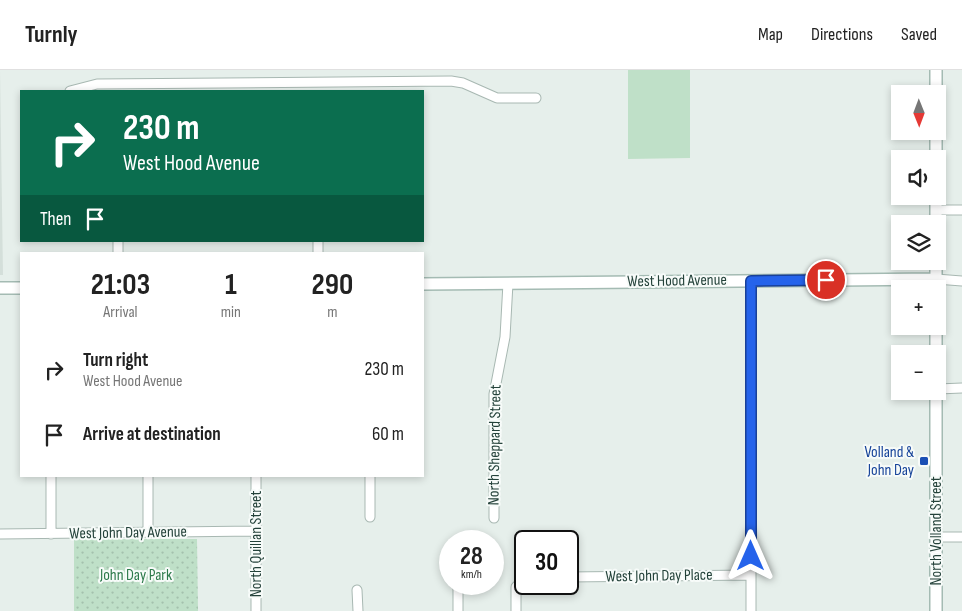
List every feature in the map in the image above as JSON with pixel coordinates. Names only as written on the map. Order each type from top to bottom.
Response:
[{"type":"street","points":[[936,70],[936,85]]},
{"type":"street","points":[[74,90],[97,84],[139,88],[317,87],[451,81],[463,83],[497,98],[536,98]]},
{"type":"street","points":[[936,205],[936,215]]},
{"type":"street","points":[[936,210],[962,210]]},
{"type":"street","points":[[751,281],[751,611]]},
{"type":"street","name":"West Hood Avenue","points":[[424,284],[751,281],[891,283]]},
{"type":"street","name":"West Hood Avenue","points":[[946,283],[962,281]]},
{"type":"street","name":"North Sheppard Street","points":[[494,518],[494,394],[505,337],[508,283]]},
{"type":"street","points":[[0,288],[20,288]]},
{"type":"street","points":[[946,389],[962,388]]},
{"type":"street","name":"North Volland Street","points":[[936,611],[937,400]]},
{"type":"street","points":[[51,477],[51,534]]},
{"type":"street","points":[[148,477],[148,532]]},
{"type":"street","name":"North Quillan Street","points":[[256,477],[256,611]]},
{"type":"street","points":[[370,477],[370,517]]},
{"type":"street","name":"West John Day Avenue","points":[[0,534],[256,531]]},
{"type":"street","points":[[936,537],[962,536]]},
{"type":"street","name":"West John Day Place","points":[[579,577],[751,575]]},
{"type":"street","points":[[357,590],[358,611]]},
{"type":"street","points":[[458,595],[458,611]]},
{"type":"street","points":[[515,595],[516,611]]},
{"type":"shaded area","points":[[0,70],[3,275],[0,275]]},
{"type":"green space","points":[[628,70],[690,70],[690,158],[628,159]]},
{"type":"green space","name":"John Day Park","points":[[74,539],[197,539],[198,611],[74,611]]},
{"type":"place","name":"Volland & John Day","points":[[924,461]]},
{"type":"route","points":[[751,556],[751,281],[826,280]]}]
